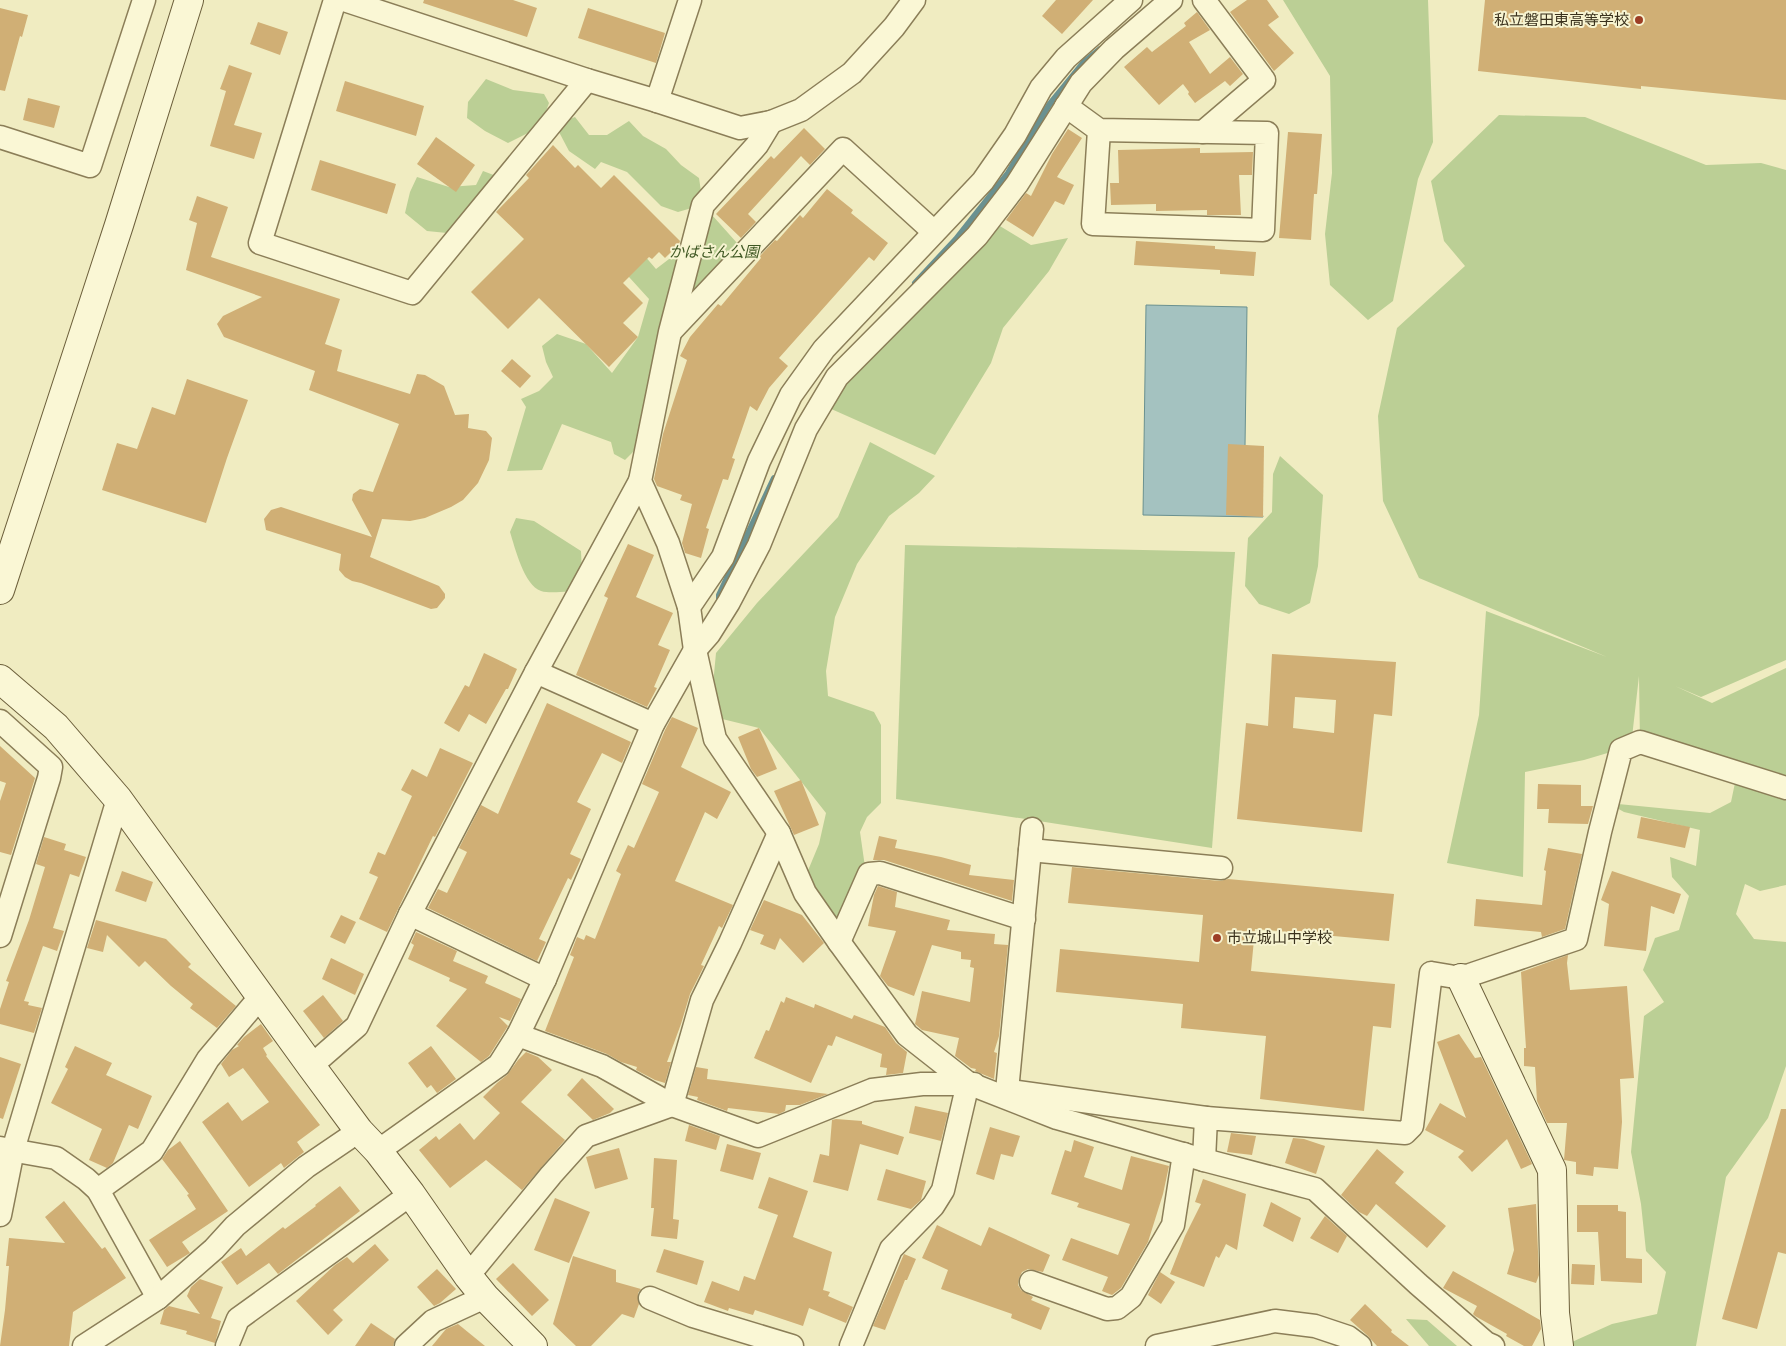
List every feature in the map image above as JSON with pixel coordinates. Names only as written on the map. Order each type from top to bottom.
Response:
[{"type":"street","points":[[0,137],[90,166],[144,0]]},
{"type":"street","points":[[0,590],[119,225],[189,0]]},
{"type":"street","points":[[335,0],[260,243],[412,294],[588,80]]},
{"type":"street","points":[[344,0],[740,128],[771,122],[801,110],[852,73],[894,27],[914,0]]},
{"type":"street","points":[[657,101],[690,0]]},
{"type":"street","points":[[689,607],[723,557],[759,461],[791,395],[824,349],[983,181],[1015,136],[1041,88],[1066,58],[1131,0]]},
{"type":"street","points":[[378,1151],[499,1066],[518,1035],[545,979],[653,724],[695,650],[709,634],[729,602],[759,545],[806,429],[837,377],[977,236],[1016,184],[1081,84],[1114,49],[1171,0]]},
{"type":"street","points":[[1203,132],[1264,80],[1204,0]]},
{"type":"street","points":[[1066,106],[1099,130],[1267,133],[1263,230],[1093,224],[1099,130]]},
{"type":"street","points":[[311,1066],[357,1026],[410,914],[536,672],[640,481],[670,332],[702,205],[757,145],[771,122]]},
{"type":"street","points":[[670,332],[843,149],[934,232]]},
{"type":"street","points":[[874,295],[896,318]]},
{"type":"street","points":[[640,481],[668,543],[689,607],[695,650],[715,739],[779,833],[805,893],[907,1035],[968,1083],[1057,1118],[1315,1189],[1418,1284],[1486,1343],[1493,1346]]},
{"type":"street","points":[[536,672],[653,724]]},
{"type":"street","points":[[0,679],[56,727],[118,799],[359,1131],[378,1151],[411,1194],[468,1276],[485,1297],[533,1346]]},
{"type":"street","points":[[0,721],[51,767],[50,778],[0,936]]},
{"type":"street","points":[[518,1035],[602,1066],[672,1105],[758,1136],[872,1090],[922,1084],[968,1083],[1007,1091],[1206,1118],[1405,1133],[1412,1126],[1432,973],[1461,978],[1576,939],[1621,750],[1640,742],[1786,788]]},
{"type":"street","points":[[0,1216],[6,1149],[118,799]]},
{"type":"street","points":[[672,1105],[702,1000],[730,943],[779,833]]},
{"type":"street","points":[[1007,1091],[1031,840],[1221,868]]},
{"type":"street","points":[[839,942],[869,874],[880,873],[1024,919]]},
{"type":"street","points":[[410,914],[545,979]]},
{"type":"street","points":[[1461,978],[1552,1170],[1555,1313],[1560,1346]]},
{"type":"street","points":[[98,1190],[152,1152],[208,1059],[261,996]]},
{"type":"street","points":[[851,1346],[891,1249],[933,1206],[943,1190],[968,1083]]},
{"type":"street","points":[[468,1276],[551,1175],[586,1136],[672,1105]]},
{"type":"street","points":[[1030,1282],[1107,1309],[1117,1308],[1131,1297],[1173,1225],[1206,1118]]},
{"type":"street","points":[[84,1346],[158,1298],[214,1249],[235,1226],[306,1167],[359,1131]]},
{"type":"street","points":[[6,1149],[56,1158],[86,1178],[98,1190],[158,1298]]},
{"type":"street","points":[[226,1346],[238,1319],[411,1194]]},
{"type":"street","points":[[406,1346],[433,1321],[485,1297]]},
{"type":"street","points":[[650,1298],[693,1316],[792,1346]]},
{"type":"street","points":[[1159,1346],[1275,1321],[1315,1326],[1348,1337],[1360,1346]]},
{"type":"green space","points":[[1283,0],[1428,0],[1433,142],[1418,179],[1393,301],[1368,320],[1330,285],[1325,234],[1332,173],[1330,76]]},
{"type":"green space","points":[[486,79],[513,90],[544,94],[549,103],[542,122],[530,132],[508,143],[485,131],[467,118],[468,102]]},
{"type":"green space","points":[[1499,115],[1585,117],[1706,165],[1761,163],[1786,170],[1786,660],[1701,697],[1675,686],[1712,703],[1786,668],[1786,885],[1760,891],[1745,884],[1736,914],[1754,939],[1786,942],[1786,1066],[1768,1118],[1726,1177],[1696,1346],[1563,1346],[1612,1324],[1657,1314],[1666,1272],[1646,1251],[1641,1204],[1631,1152],[1644,1016],[1664,1002],[1643,970],[1655,938],[1679,930],[1689,896],[1672,877],[1670,857],[1696,866],[1700,830],[1624,812],[1608,803],[1710,813],[1731,802],[1736,778],[1640,742],[1639,676],[1631,746],[1584,760],[1525,772],[1523,877],[1447,863],[1479,715],[1486,611],[1607,657],[1419,578],[1383,501],[1378,416],[1397,328],[1465,266],[1444,241],[1431,181]]},
{"type":"green space","name":"かばさん公園","points":[[575,117],[589,135],[607,135],[629,121],[643,136],[666,149],[681,165],[699,178],[703,205],[746,253],[670,332],[644,430],[633,452],[625,460],[614,454],[611,442],[562,424],[542,470],[507,471],[526,407],[521,399],[539,391],[553,377],[546,362],[542,346],[557,334],[586,344],[612,373],[638,337],[649,299],[609,255],[625,233],[656,269],[686,246],[702,205],[678,212],[661,206],[627,172],[601,162],[595,169],[569,151],[559,132],[565,121]]},
{"type":"green space","points":[[483,171],[499,177],[477,196],[447,233],[427,231],[405,213],[410,192],[417,177],[449,187],[476,185]]},
{"type":"green space","points":[[990,220],[1031,245],[1068,238],[1049,271],[1003,328],[991,363],[935,455],[820,404],[863,351],[921,309],[960,270],[977,236]]},
{"type":"green space","points":[[870,442],[935,476],[919,493],[889,516],[857,564],[835,617],[826,671],[828,696],[874,712],[881,725],[881,803],[867,817],[860,832],[865,867],[839,942],[802,885],[819,844],[826,813],[759,728],[710,716],[716,653],[757,603],[838,517]]},
{"type":"green space","points":[[1280,456],[1323,495],[1318,566],[1310,603],[1289,614],[1259,604],[1245,586],[1248,538],[1272,512],[1273,474]]},
{"type":"green space","points":[[516,518],[534,521],[581,551],[582,573],[573,592],[541,591],[530,581],[521,565],[510,532]]},
{"type":"green space","points":[[905,545],[1235,552],[1212,848],[896,799]]},
{"type":"green space","points":[[1406,1319],[1427,1320],[1457,1346],[1429,1346]]},
{"type":"water","points":[[1146,305],[1247,307],[1245,446],[1263,517],[1143,515]]},
{"type":"building","points":[[424,0],[513,0],[537,8],[527,37],[423,3]]},
{"type":"building","points":[[1056,0],[1093,0],[1062,34],[1042,16]]},
{"type":"building","points":[[1247,0],[1267,0],[1279,17],[1268,25],[1294,53],[1274,71],[1230,12]]},
{"type":"building","points":[[1485,0],[1786,0],[1786,100],[1641,86],[1641,89],[1478,71]]},
{"type":"building","points":[[0,8],[28,15],[22,37],[20,36],[5,91],[0,90]]},
{"type":"building","points":[[588,8],[665,33],[656,63],[578,38]]},
{"type":"building","points":[[1197,12],[1210,30],[1189,42],[1210,74],[1230,57],[1243,74],[1230,86],[1225,81],[1195,103],[1183,84],[1159,105],[1124,67],[1147,47],[1152,52],[1186,26],[1184,23]]},
{"type":"building","points":[[258,22],[288,32],[280,55],[250,44]]},
{"type":"building","points":[[229,65],[252,73],[234,125],[262,133],[254,159],[210,146],[226,91],[220,89]]},
{"type":"building","points":[[345,81],[424,106],[416,136],[336,111]]},
{"type":"building","points":[[28,98],[60,106],[54,128],[23,120]]},
{"type":"building","points":[[804,128],[825,149],[810,165],[801,156],[748,214],[756,222],[741,238],[716,214],[771,156],[774,159]]},
{"type":"building","points":[[1068,129],[1082,138],[1057,177],[1074,185],[1064,205],[1055,201],[1033,237],[1006,220],[1026,193],[1031,196],[1052,154]]},
{"type":"building","points":[[1288,132],[1322,134],[1317,194],[1314,194],[1311,240],[1279,238]]},
{"type":"building","points":[[436,137],[475,165],[456,192],[417,164]]},
{"type":"building","points":[[553,145],[575,168],[578,165],[601,188],[614,175],[680,241],[665,258],[659,252],[652,259],[649,257],[623,283],[643,303],[623,323],[638,337],[609,367],[539,298],[508,329],[471,292],[524,239],[496,212],[529,178],[526,175]]},
{"type":"building","points":[[1200,148],[1200,153],[1253,152],[1252,175],[1239,175],[1241,215],[1207,215],[1207,210],[1156,211],[1156,204],[1111,205],[1110,183],[1119,183],[1118,150]]},
{"type":"building","points":[[320,160],[396,184],[387,214],[311,190]]},
{"type":"building","points":[[827,189],[853,210],[851,213],[888,243],[874,261],[869,257],[779,358],[788,366],[769,388],[757,411],[750,406],[732,458],[735,459],[728,480],[723,479],[706,528],[709,529],[701,558],[685,553],[682,543],[692,504],[680,500],[682,495],[657,486],[654,479],[663,434],[687,360],[680,356],[690,337],[718,304],[721,306],[761,258],[760,256],[775,240],[777,241],[800,215],[803,218]]},
{"type":"building","points":[[197,196],[228,207],[211,257],[340,299],[325,344],[342,350],[337,371],[410,394],[417,374],[425,375],[444,386],[455,415],[469,414],[468,428],[486,431],[492,438],[489,460],[478,483],[463,500],[425,518],[410,521],[382,519],[370,557],[439,586],[445,594],[445,598],[437,608],[431,609],[352,581],[339,570],[341,554],[266,530],[264,519],[271,510],[281,507],[372,537],[352,500],[353,494],[360,489],[373,492],[399,424],[309,390],[315,371],[224,337],[217,324],[223,316],[262,297],[186,270],[197,223],[189,220]]},
{"type":"building","points":[[1136,241],[1215,246],[1215,249],[1256,252],[1254,276],[1220,274],[1220,270],[1134,265]]},
{"type":"building","points":[[512,359],[531,376],[520,388],[501,371]]},
{"type":"building","points":[[187,379],[248,400],[206,523],[102,490],[117,443],[137,449],[152,407],[175,415]]},
{"type":"building","points":[[1228,444],[1264,446],[1263,517],[1226,515]]},
{"type":"building","points":[[628,544],[654,555],[636,597],[673,613],[658,645],[670,650],[654,687],[657,688],[647,707],[576,675],[608,598],[604,596]]},
{"type":"building","points":[[484,653],[517,669],[508,689],[506,689],[486,724],[469,714],[459,732],[444,723],[465,685],[469,687]]},
{"type":"building","points":[[1272,654],[1396,662],[1392,716],[1374,714],[1362,832],[1237,819],[1246,723],[1268,726]],"holes":[[[1295,697],[1336,700],[1334,733],[1293,728]]]},
{"type":"building","points":[[547,703],[631,742],[622,763],[602,753],[577,802],[591,809],[570,854],[581,859],[571,880],[568,878],[539,939],[546,942],[537,961],[428,908],[438,889],[447,893],[467,852],[459,848],[481,805],[498,814]]},
{"type":"building","points":[[672,717],[698,728],[681,767],[731,792],[717,819],[705,812],[675,881],[733,905],[722,928],[719,926],[701,965],[704,966],[690,994],[667,1062],[671,1062],[665,1083],[636,1070],[637,1067],[621,1062],[607,1054],[545,1031],[574,957],[570,955],[577,937],[584,940],[586,935],[595,939],[621,874],[616,871],[628,845],[634,848],[659,792],[642,784]]},
{"type":"building","points":[[759,728],[777,769],[757,777],[751,769],[738,737]]},
{"type":"building","points":[[0,746],[35,778],[11,855],[0,852],[0,801],[6,783],[0,781]]},
{"type":"building","points":[[440,748],[473,763],[435,837],[433,836],[387,932],[359,919],[378,877],[369,873],[378,852],[385,855],[412,796],[401,790],[412,769],[427,777]]},
{"type":"building","points":[[801,780],[819,825],[794,835],[774,791]]},
{"type":"building","points":[[1538,784],[1581,785],[1581,806],[1593,806],[1588,824],[1548,823],[1549,809],[1537,809]]},
{"type":"building","points":[[1641,817],[1690,827],[1685,848],[1637,838]]},
{"type":"building","points":[[879,836],[897,840],[895,848],[971,865],[969,875],[1014,880],[1012,901],[884,860],[873,860]]},
{"type":"building","points":[[44,837],[66,844],[64,850],[86,857],[79,877],[70,874],[53,928],[64,931],[57,951],[43,946],[24,1001],[29,1002],[28,1005],[42,1008],[34,1033],[0,1024],[0,1009],[9,982],[6,981],[29,920],[45,867],[36,864]]},
{"type":"building","points":[[1548,848],[1582,854],[1565,929],[1542,937],[1541,932],[1474,926],[1476,899],[1542,905],[1546,871],[1544,870]]},
{"type":"building","points":[[1072,867],[1220,881],[1228,879],[1394,894],[1389,941],[1255,929],[1251,971],[1395,984],[1391,1028],[1373,1026],[1364,1111],[1260,1099],[1266,1036],[1181,1028],[1183,1004],[1056,992],[1060,949],[1199,962],[1203,915],[1068,903]]},
{"type":"building","points":[[122,871],[153,882],[146,902],[115,891]]},
{"type":"building","points":[[1612,871],[1681,894],[1674,914],[1651,906],[1646,951],[1604,946],[1609,904],[1601,900]]},
{"type":"building","points":[[878,886],[897,892],[895,907],[950,920],[947,930],[995,934],[994,944],[1008,945],[999,1036],[994,1052],[997,1053],[994,1079],[975,1071],[976,1069],[971,1068],[955,1056],[959,1038],[922,1030],[915,1024],[922,991],[970,1002],[974,968],[970,967],[971,960],[961,959],[961,952],[932,945],[914,996],[888,986],[880,976],[896,931],[868,926],[874,895]]},
{"type":"building","points":[[764,900],[802,915],[824,943],[803,963],[780,938],[775,950],[760,944],[764,935],[750,930]]},
{"type":"building","points":[[341,915],[356,922],[345,944],[330,937]]},
{"type":"building","points":[[96,920],[166,939],[191,964],[188,967],[236,1006],[217,1028],[190,1008],[193,1004],[145,961],[139,967],[107,935],[103,952],[87,948]]},
{"type":"building","points":[[416,932],[457,951],[453,961],[488,976],[485,983],[521,999],[510,1021],[499,1017],[508,1026],[489,1056],[481,1062],[436,1026],[467,989],[449,981],[450,978],[408,959],[414,945],[411,943]]},
{"type":"building","points":[[1568,955],[1570,990],[1627,986],[1634,1078],[1620,1079],[1622,1122],[1618,1169],[1594,1167],[1593,1176],[1576,1174],[1576,1162],[1564,1160],[1567,1123],[1547,1123],[1537,1101],[1535,1067],[1524,1066],[1524,1048],[1526,1048],[1521,972]]},
{"type":"building","points":[[331,958],[364,974],[355,995],[322,979]]},
{"type":"building","points":[[323,995],[343,1021],[324,1038],[303,1011]]},
{"type":"building","points":[[786,997],[814,1008],[815,1004],[852,1019],[854,1015],[885,1027],[896,1043],[907,1052],[903,1073],[886,1075],[887,1068],[880,1067],[882,1054],[836,1036],[832,1046],[828,1045],[811,1083],[754,1058],[766,1030],[769,1031],[781,1001],[784,1003]]},
{"type":"building","points":[[261,1024],[273,1041],[263,1048],[266,1056],[320,1125],[297,1142],[304,1152],[284,1168],[281,1163],[249,1187],[202,1122],[228,1102],[242,1121],[269,1102],[243,1068],[229,1077],[221,1064],[232,1050],[239,1046],[237,1045],[244,1037]]},
{"type":"building","points":[[1459,1034],[1475,1058],[1481,1057],[1532,1164],[1521,1169],[1507,1139],[1472,1172],[1458,1157],[1464,1151],[1425,1130],[1440,1103],[1466,1118],[1437,1042]]},
{"type":"building","points":[[75,1046],[112,1063],[106,1075],[152,1096],[138,1129],[129,1125],[113,1163],[107,1168],[89,1160],[102,1129],[51,1103],[68,1069],[65,1067]]},
{"type":"building","points":[[431,1046],[456,1079],[437,1093],[431,1085],[427,1088],[408,1063]]},
{"type":"building","points":[[526,1052],[538,1057],[552,1070],[521,1102],[565,1140],[522,1190],[486,1160],[450,1188],[419,1150],[436,1136],[439,1140],[460,1123],[474,1140],[500,1113],[483,1097],[507,1075]]},
{"type":"building","points":[[0,1057],[21,1064],[3,1119],[0,1118]]},
{"type":"building","points":[[696,1067],[708,1069],[707,1079],[828,1094],[800,1105],[786,1105],[785,1111],[779,1114],[728,1108],[727,1111],[697,1100],[698,1097],[688,1095]]},
{"type":"building","points":[[582,1078],[614,1109],[610,1113],[593,1120],[567,1095]]},
{"type":"building","points":[[915,1106],[948,1113],[941,1141],[909,1133]]},
{"type":"building","points":[[1781,1109],[1786,1109],[1786,1254],[1778,1252],[1757,1329],[1722,1319]]},
{"type":"building","points":[[832,1120],[862,1121],[862,1124],[904,1137],[898,1155],[860,1144],[848,1191],[813,1182],[820,1154],[829,1156]]},
{"type":"building","points":[[689,1125],[720,1136],[716,1150],[685,1141]]},
{"type":"building","points":[[990,1127],[1020,1136],[1013,1157],[1001,1154],[994,1180],[976,1174]]},
{"type":"building","points":[[1231,1133],[1256,1136],[1252,1155],[1227,1152]]},
{"type":"building","points":[[1293,1138],[1304,1139],[1325,1146],[1316,1174],[1285,1163]]},
{"type":"building","points":[[1074,1140],[1094,1147],[1084,1177],[1122,1190],[1131,1156],[1169,1166],[1163,1194],[1148,1242],[1121,1288],[1112,1295],[1102,1291],[1108,1277],[1062,1260],[1071,1238],[1118,1255],[1130,1224],[1077,1207],[1079,1203],[1051,1194],[1065,1150],[1071,1152]]},
{"type":"building","points":[[180,1141],[228,1211],[182,1242],[190,1253],[167,1267],[149,1240],[196,1209],[187,1195],[189,1194],[162,1159],[168,1150]]},
{"type":"building","points":[[727,1144],[761,1153],[753,1180],[720,1171]]},
{"type":"building","points":[[619,1148],[628,1179],[595,1189],[586,1157]]},
{"type":"building","points":[[1377,1149],[1404,1172],[1395,1183],[1446,1226],[1427,1248],[1376,1204],[1367,1216],[1359,1212],[1341,1195]]},
{"type":"building","points":[[654,1158],[677,1160],[673,1219],[679,1220],[677,1239],[651,1236],[654,1208],[651,1208]]},
{"type":"building","points":[[886,1169],[926,1181],[921,1200],[911,1209],[877,1200]]},
{"type":"building","points":[[769,1177],[808,1191],[793,1237],[832,1252],[823,1290],[830,1292],[828,1296],[853,1307],[846,1323],[809,1308],[803,1326],[755,1310],[753,1315],[729,1308],[728,1311],[704,1302],[712,1281],[739,1291],[744,1276],[755,1280],[778,1215],[758,1208]]},
{"type":"building","points":[[1203,1179],[1246,1194],[1237,1250],[1226,1244],[1219,1258],[1216,1256],[1204,1287],[1170,1274],[1185,1236],[1201,1204],[1195,1202]]},
{"type":"building","points":[[340,1186],[360,1211],[278,1274],[269,1263],[237,1285],[221,1262],[241,1248],[246,1256],[283,1227],[285,1229],[316,1206]]},
{"type":"building","points":[[555,1198],[590,1212],[569,1263],[534,1250]]},
{"type":"building","points":[[64,1201],[102,1249],[105,1247],[126,1278],[73,1312],[69,1346],[0,1346],[9,1266],[6,1266],[9,1238],[65,1243],[45,1217]]},
{"type":"building","points":[[1271,1202],[1301,1218],[1293,1242],[1263,1226]]},
{"type":"building","points":[[1536,1204],[1539,1275],[1536,1283],[1507,1274],[1514,1250],[1508,1208]]},
{"type":"building","points":[[1577,1205],[1618,1205],[1618,1211],[1626,1212],[1626,1258],[1642,1259],[1642,1283],[1601,1281],[1598,1232],[1577,1232]]},
{"type":"building","points":[[1325,1216],[1347,1236],[1338,1253],[1310,1238]]},
{"type":"building","points":[[937,1225],[981,1246],[989,1227],[1050,1255],[1043,1272],[1028,1269],[1022,1272],[1018,1285],[1021,1290],[1033,1297],[1031,1300],[1050,1308],[1041,1330],[1011,1318],[1012,1314],[941,1289],[948,1270],[922,1258]]},
{"type":"building","points":[[375,1244],[389,1260],[333,1310],[343,1320],[328,1335],[296,1301],[335,1265],[347,1257],[353,1263]]},
{"type":"building","points":[[664,1249],[704,1261],[697,1285],[656,1272]]},
{"type":"building","points":[[904,1254],[916,1259],[907,1280],[905,1280],[885,1330],[873,1326]]},
{"type":"building","points":[[573,1256],[616,1270],[616,1282],[641,1289],[638,1293],[639,1304],[634,1318],[622,1314],[591,1346],[576,1346],[553,1324]]},
{"type":"building","points":[[513,1263],[549,1300],[532,1316],[496,1279]]},
{"type":"building","points":[[1572,1264],[1595,1265],[1594,1285],[1571,1284]]},
{"type":"building","points":[[437,1269],[456,1289],[434,1306],[417,1287]]},
{"type":"building","points":[[1453,1271],[1540,1320],[1541,1329],[1532,1346],[1524,1346],[1475,1316],[1473,1314],[1477,1306],[1443,1288]]},
{"type":"building","points":[[1160,1272],[1175,1282],[1161,1304],[1148,1295]]},
{"type":"building","points":[[200,1279],[223,1287],[211,1318],[221,1321],[215,1343],[186,1334],[187,1331],[160,1324],[164,1310],[169,1306],[200,1314],[187,1296],[191,1287]]},
{"type":"building","points":[[1365,1304],[1392,1330],[1391,1332],[1409,1346],[1377,1346],[1350,1320]]},
{"type":"building","points":[[371,1323],[395,1339],[393,1346],[355,1346]]},
{"type":"building","points":[[458,1324],[485,1346],[432,1346],[446,1329]]},
{"type":"waterway","points":[[915,283],[956,239],[1008,173],[1049,105],[1084,62],[1100,49]]},
{"type":"waterway","points":[[719,600],[719,595],[774,478]]},
{"type":"place","name":"私立磐田東高等学校","points":[[1639,20]]},
{"type":"place","name":"市立城山中学校","points":[[1217,938]]}]
